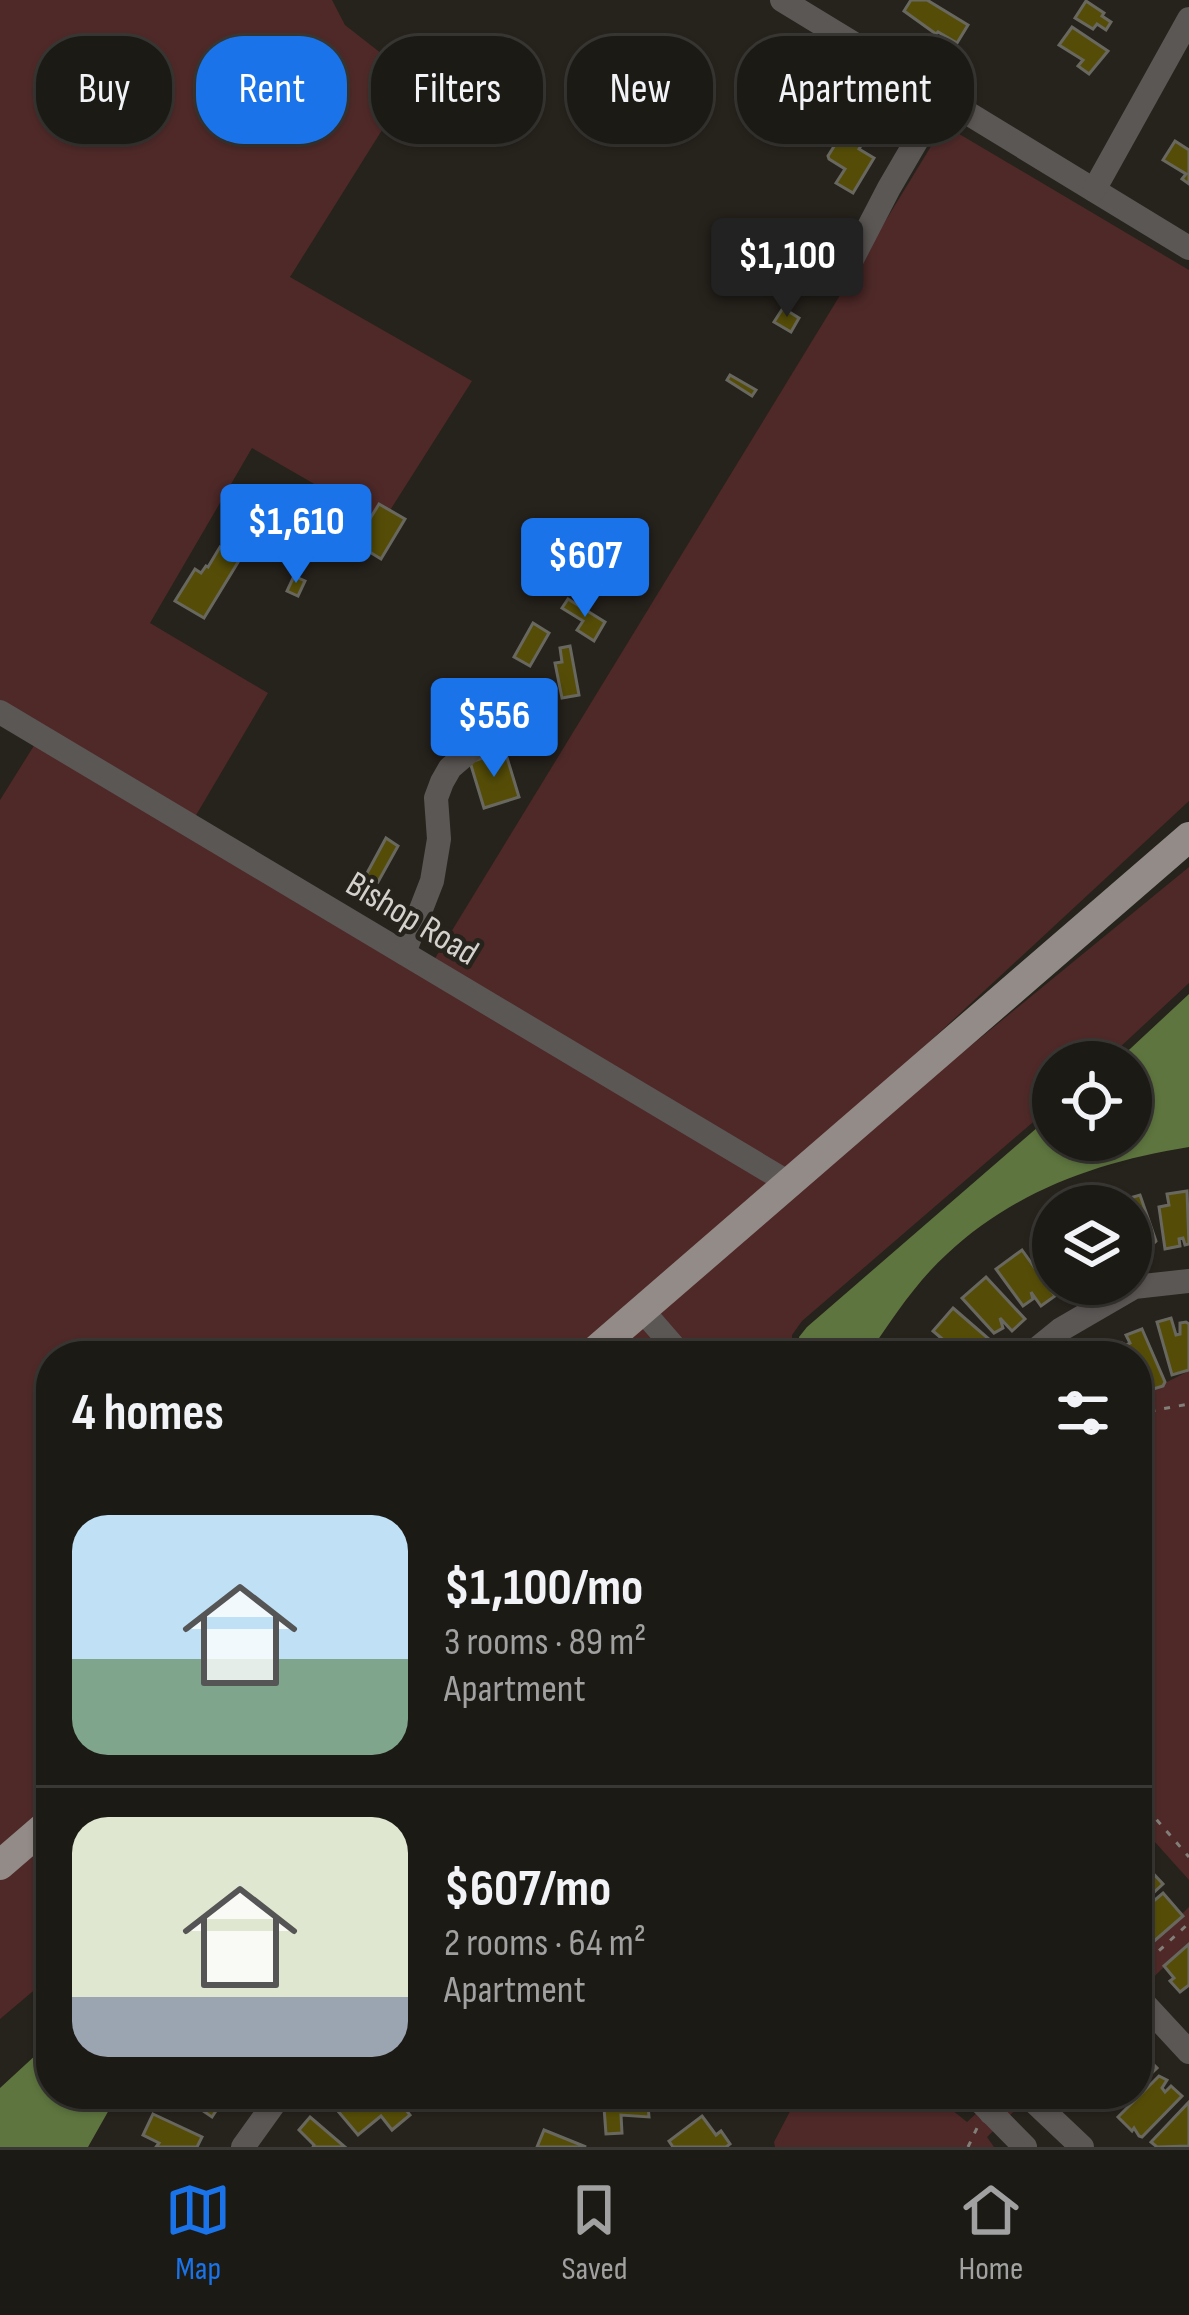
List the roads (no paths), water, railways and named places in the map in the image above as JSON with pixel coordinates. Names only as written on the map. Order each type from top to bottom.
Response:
[{"type":"main road","points":[[606,1341],[1189,837]]},
{"type":"main road","points":[[0,1864],[36,1834]]},
{"type":"street","points":[[782,0],[841,36]]},
{"type":"street","points":[[1094,190],[1189,19]]},
{"type":"street","points":[[974,117],[1189,248]]},
{"type":"street","points":[[847,269],[915,144]]},
{"type":"street","name":"Bishop Road","points":[[0,712],[789,1183]]},
{"type":"street","points":[[404,953],[432,880],[439,839],[436,798],[442,782],[450,768],[507,719]]},
{"type":"street","points":[[1046,1341],[1134,1287],[1189,1281]]},
{"type":"street","points":[[642,1310],[669,1341]]},
{"type":"street","points":[[1152,2012],[1189,2052]]},
{"type":"street","points":[[243,2147],[270,2109]]},
{"type":"street","points":[[998,2109],[1025,2147]]},
{"type":"street","points":[[1042,2109],[1082,2147]]}]
